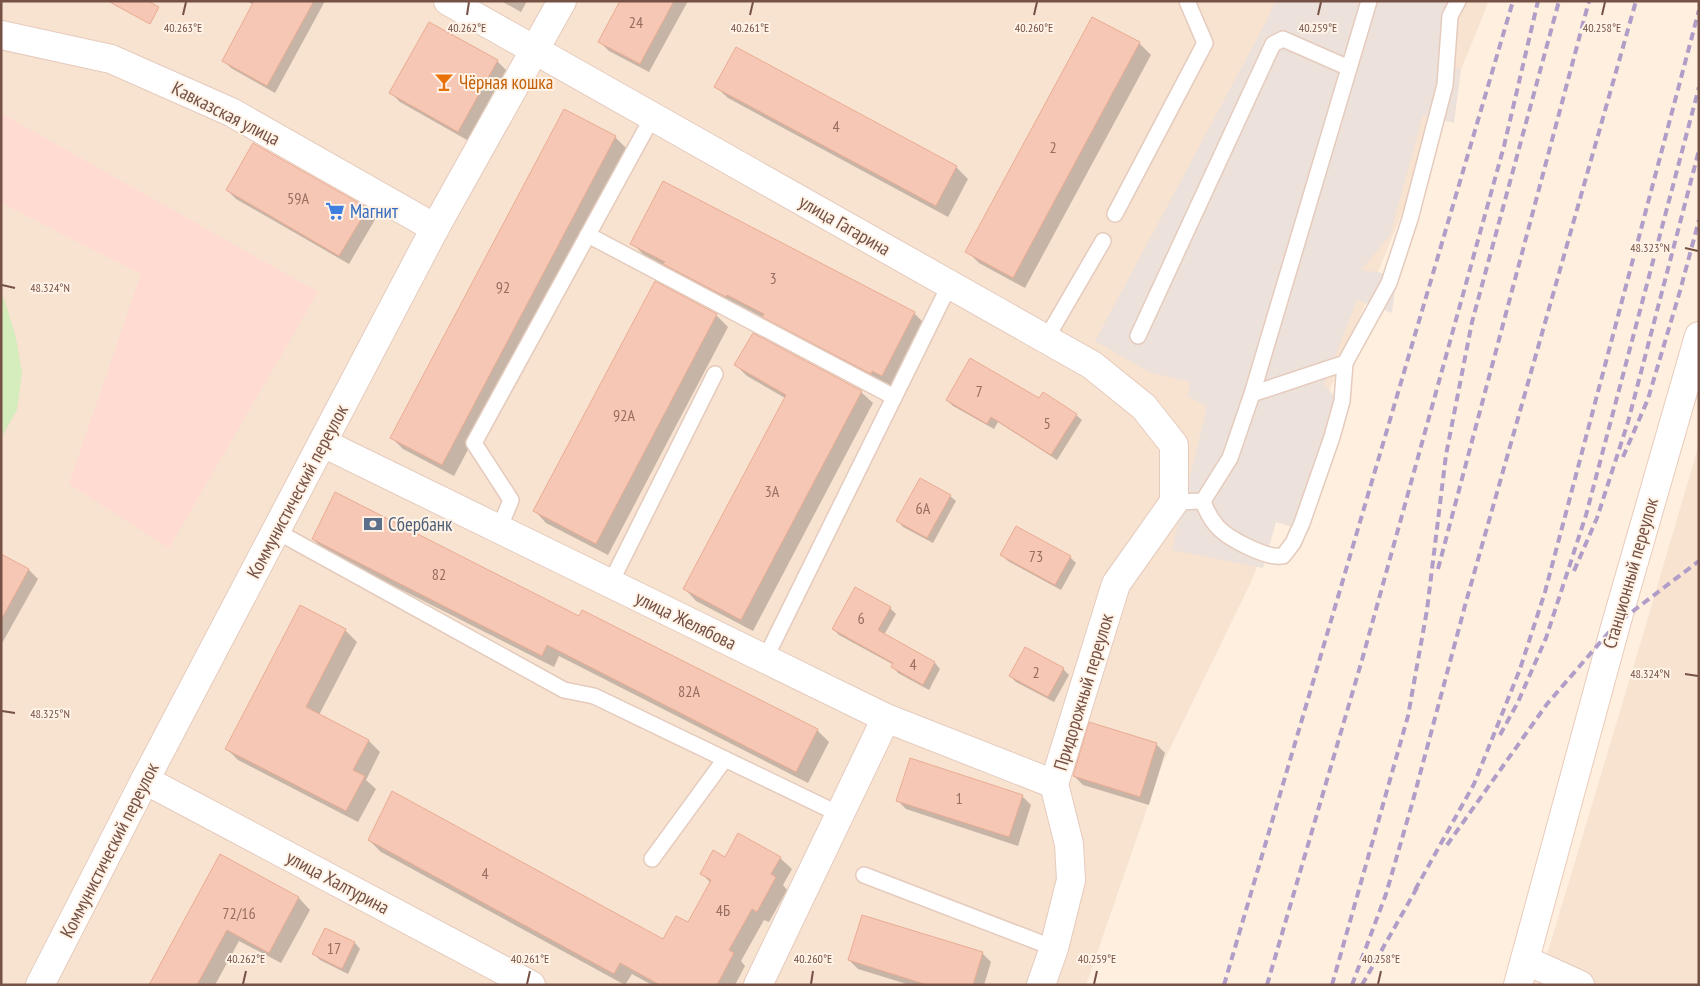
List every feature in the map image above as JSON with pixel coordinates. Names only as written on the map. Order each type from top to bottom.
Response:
[{"type":"street","name":"улица Гагарина","points":[[448,1],[1092,365],[1144,407],[1174,445],[1174,502]]},
{"type":"street","name":"Коммунистический переулок","points":[[40,985],[145,780],[435,228],[562,1]]},
{"type":"street","name":"Кавказская улица","points":[[1,35],[111,59],[231,112],[435,228]]},
{"type":"street","name":"Станционный переулок","points":[[1521,972],[1616,624],[1699,336]]},
{"type":"street","name":"улица Желябова","points":[[323,443],[886,718],[1054,784]]},
{"type":"street","name":"Придорожный переулок","points":[[1041,985],[1054,948],[1071,880],[1069,844],[1054,784],[1116,584],[1174,502]]},
{"type":"street","points":[[758,985],[886,718]]},
{"type":"street","name":"улица Халтурина","points":[[145,780],[531,985]]},
{"type":"street","points":[[1521,972],[1580,985]]},
{"type":"lane","points":[[1115,214],[1205,43],[1187,1]]},
{"type":"lane","points":[[1369,1],[1252,394],[1230,458],[1203,501],[1206,511],[1217,527],[1249,548],[1277,558],[1283,556],[1293,543],[1302,523],[1332,437],[1342,401],[1345,363],[1389,284],[1410,220],[1445,85],[1450,16],[1458,1]]},
{"type":"lane","points":[[1138,336],[1273,44],[1283,39],[1349,68]]},
{"type":"lane","points":[[499,530],[511,500],[474,443],[653,116]]},
{"type":"lane","points":[[588,235],[894,396]]},
{"type":"lane","points":[[1046,339],[1103,241]]},
{"type":"lane","points":[[765,659],[950,284]]},
{"type":"lane","points":[[1252,394],[1345,363]]},
{"type":"lane","points":[[610,584],[715,374]]},
{"type":"lane","points":[[1174,502],[1203,501]]},
{"type":"lane","points":[[276,531],[564,690],[594,696],[840,814]]},
{"type":"lane","points":[[652,859],[725,759]]},
{"type":"lane","points":[[864,874],[1054,948]]},
{"type":"shaded area","points":[[1,1],[1488,1],[1250,584],[1162,765],[1086,985],[1,985]]},
{"type":"shaded area","points":[[1275,1],[1462,1],[1444,62],[1461,70],[1454,123],[1423,115],[1390,235],[1361,270],[1397,275],[1392,313],[1357,300],[1324,384],[1344,408],[1296,528],[1276,522],[1263,568],[1172,550],[1207,406],[1188,397],[1190,382],[1149,372],[1095,341],[1268,18]]},
{"type":"shaded area","points":[[1,113],[318,292],[169,548],[69,484],[141,274],[1,203]]},
{"type":"shaded area","points":[[1699,444],[1699,985],[1538,985],[1648,618]]},
{"type":"green space","points":[[1,294],[5,301],[16,338],[22,372],[17,410],[1,438]]},
{"type":"building","points":[[108,1],[148,1],[159,7],[150,24]]},
{"type":"building","points":[[254,1],[314,1],[267,86],[222,61]]},
{"type":"building","points":[[620,1],[674,1],[640,64],[598,42]]},
{"type":"building","points":[[1092,17],[1140,42],[1013,278],[965,252]]},
{"type":"building","points":[[429,22],[498,60],[458,132],[389,93]]},
{"type":"building","points":[[736,47],[957,166],[936,206],[714,87]]},
{"type":"building","points":[[564,109],[616,136],[442,465],[390,438]]},
{"type":"building","points":[[253,143],[368,208],[339,256],[226,190]]},
{"type":"building","points":[[663,181],[915,312],[882,376],[872,371],[871,374],[762,317],[764,314],[727,295],[726,297],[663,264],[665,262],[630,244]]},
{"type":"building","points":[[655,281],[717,314],[596,544],[533,511]]},
{"type":"building","points":[[753,333],[862,391],[741,620],[683,589],[786,395],[734,365]]},
{"type":"building","points":[[970,358],[1039,398],[1043,392],[1077,414],[1051,455],[991,417],[987,424],[946,400]]},
{"type":"building","points":[[920,478],[951,495],[927,538],[896,521]]},
{"type":"building","points":[[335,492],[579,616],[582,610],[818,729],[796,772],[547,645],[542,656],[312,539]]},
{"type":"building","points":[[1016,526],[1071,556],[1055,585],[1000,555]]},
{"type":"building","points":[[1,554],[29,569],[1,620]]},
{"type":"building","points":[[855,587],[891,607],[878,630],[935,662],[923,685],[891,667],[893,663],[832,629]]},
{"type":"building","points":[[300,605],[346,629],[306,707],[369,740],[353,770],[365,776],[346,811],[225,749]]},
{"type":"building","points":[[1025,647],[1064,668],[1048,697],[1009,676]]},
{"type":"building","points":[[1089,722],[1157,743],[1140,797],[1073,776]]},
{"type":"building","points":[[910,758],[1023,795],[1009,837],[896,801]]},
{"type":"building","points":[[392,791],[663,939],[676,916],[688,922],[711,880],[700,874],[713,850],[725,857],[738,833],[781,857],[771,874],[776,877],[757,912],[752,909],[729,950],[734,953],[717,985],[660,985],[620,963],[614,974],[368,840]]},
{"type":"building","points":[[220,854],[299,897],[269,953],[227,930],[197,985],[149,985]]},
{"type":"building","points":[[862,915],[983,952],[973,985],[927,985],[848,960]]},
{"type":"building","points":[[325,928],[355,942],[342,969],[312,954]]},
{"type":"railway","points":[[1224,985],[1513,1]]},
{"type":"railway","points":[[1267,985],[1362,660],[1504,146],[1538,1]]},
{"type":"railway","points":[[1332,985],[1408,716],[1427,610],[1446,455],[1472,322],[1559,1]]},
{"type":"railway","points":[[1438,569],[1589,1]]},
{"type":"railway","points":[[1352,985],[1386,894],[1412,804],[1466,602],[1636,1]]},
{"type":"railway","points":[[1415,890],[1474,784],[1520,669],[1545,592],[1699,10]]},
{"type":"railway","points":[[1500,735],[1518,702],[1546,638],[1586,515],[1699,87]]},
{"type":"railway","points":[[1574,571],[1597,518],[1628,422],[1699,150]]},
{"type":"railway","points":[[1623,457],[1648,399],[1699,220]]},
{"type":"railway","points":[[1447,845],[1547,704],[1616,624],[1699,561]]},
{"type":"railway","points":[[1362,985],[1418,886]]},
{"type":"place","name":"Чёрная кошка","points":[[444,82]]},
{"type":"place","name":"Магнит","points":[[335,211]]},
{"type":"place","name":"Сбербанк","points":[[373,524]]}]
